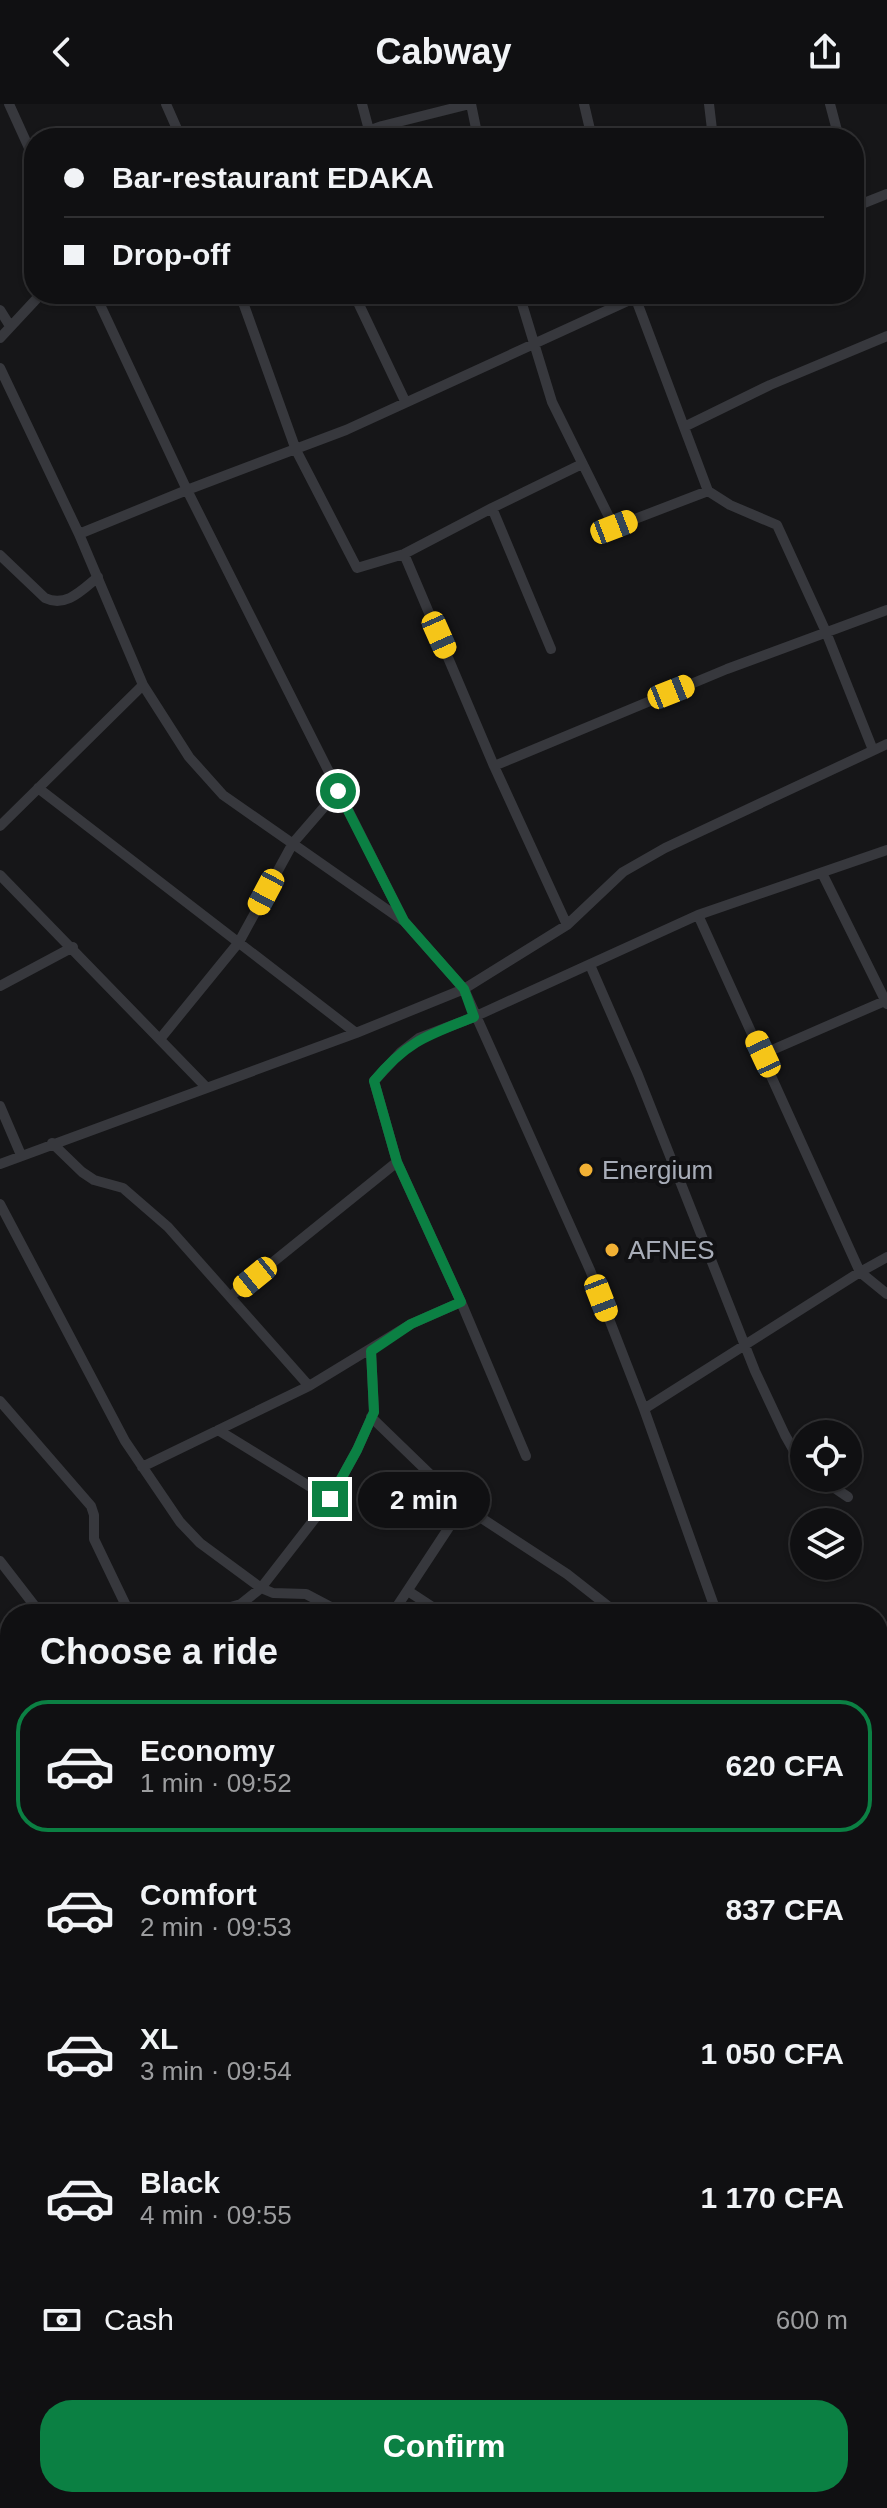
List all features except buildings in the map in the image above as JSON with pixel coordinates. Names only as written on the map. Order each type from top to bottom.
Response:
[{"type":"street","points":[[9,104],[24,137]]},
{"type":"street","points":[[166,104],[177,128]]},
{"type":"street","points":[[362,104],[368,128]]},
{"type":"street","points":[[377,128],[470,104],[476,128]]},
{"type":"street","points":[[584,104],[590,128]]},
{"type":"street","points":[[709,104],[712,128]]},
{"type":"street","points":[[830,104],[836,128]]},
{"type":"street","points":[[864,203],[887,194]]},
{"type":"street","points":[[0,338],[31,304]]},
{"type":"street","points":[[100,304],[187,490],[404,921]]},
{"type":"street","points":[[244,304],[296,450],[357,568],[404,554],[582,464]]},
{"type":"street","points":[[359,304],[405,401]]},
{"type":"street","points":[[522,304],[552,402],[614,527],[708,491]]},
{"type":"street","points":[[79,534],[346,430],[618,304]]},
{"type":"street","points":[[640,304],[708,491],[730,505],[777,525],[826,632],[873,750]]},
{"type":"street","points":[[0,310],[10,326]]},
{"type":"street","points":[[684,427],[770,385],[887,336]]},
{"type":"street","points":[[0,368],[79,534],[143,685],[189,757],[213,786],[404,921],[464,989],[590,1270],[714,1604]]},
{"type":"street","points":[[492,508],[551,649]]},
{"type":"street","points":[[404,554],[494,766],[567,925]]},
{"type":"street","points":[[0,555],[53,602],[74,597],[98,577]]},
{"type":"street","points":[[494,766],[699,680],[887,610]]},
{"type":"street","points":[[0,826],[143,685]]},
{"type":"street","points":[[0,1164],[356,1033],[464,989],[567,925],[623,872],[665,848],[887,744]]},
{"type":"street","points":[[38,788],[356,1033]]},
{"type":"street","points":[[160,1039],[239,942],[293,843],[338,791]]},
{"type":"street","points":[[526,1456],[397,1162],[374,1081],[419,1038],[474,1017],[698,915],[887,850]]},
{"type":"street","points":[[763,1054],[887,1002],[822,873]]},
{"type":"street","points":[[0,875],[206,1087]]},
{"type":"street","points":[[698,915],[860,1272],[887,1294]]},
{"type":"street","points":[[0,986],[73,947]]},
{"type":"street","points":[[590,965],[638,1075],[744,1344],[790,1444]]},
{"type":"street","points":[[0,1106],[21,1155]]},
{"type":"street","points":[[52,1143],[90,1178],[128,1191],[168,1227],[309,1386]]},
{"type":"street","points":[[231,1296],[397,1162]]},
{"type":"street","points":[[0,1204],[125,1441],[188,1531],[261,1588],[273,1593],[306,1594],[325,1604]]},
{"type":"street","points":[[644,1409],[887,1257]]},
{"type":"street","points":[[142,1467],[309,1386],[411,1324],[461,1302]]},
{"type":"street","points":[[241,1604],[261,1588],[330,1499],[371,1417],[374,1403],[371,1351]]},
{"type":"street","points":[[0,1401],[91,1506],[94,1539],[125,1604]]},
{"type":"street","points":[[371,1417],[463,1506],[567,1574],[605,1604]]},
{"type":"street","points":[[218,1430],[330,1499]]},
{"type":"street","points":[[841,1492],[848,1497]]},
{"type":"street","points":[[399,1604],[463,1506]]},
{"type":"street","points":[[0,1561],[33,1604]]},
{"type":"street","points":[[408,1591],[428,1604]]},
{"type":"place","name":"Energium","points":[[586,1170]]},
{"type":"place","name":"AFNES","points":[[612,1250]]},
{"type":"route","points":[[330,1499],[374,1412],[371,1351],[411,1324],[461,1302],[397,1162],[374,1081],[419,1038],[474,1017],[464,989],[404,921],[338,791]]}]
